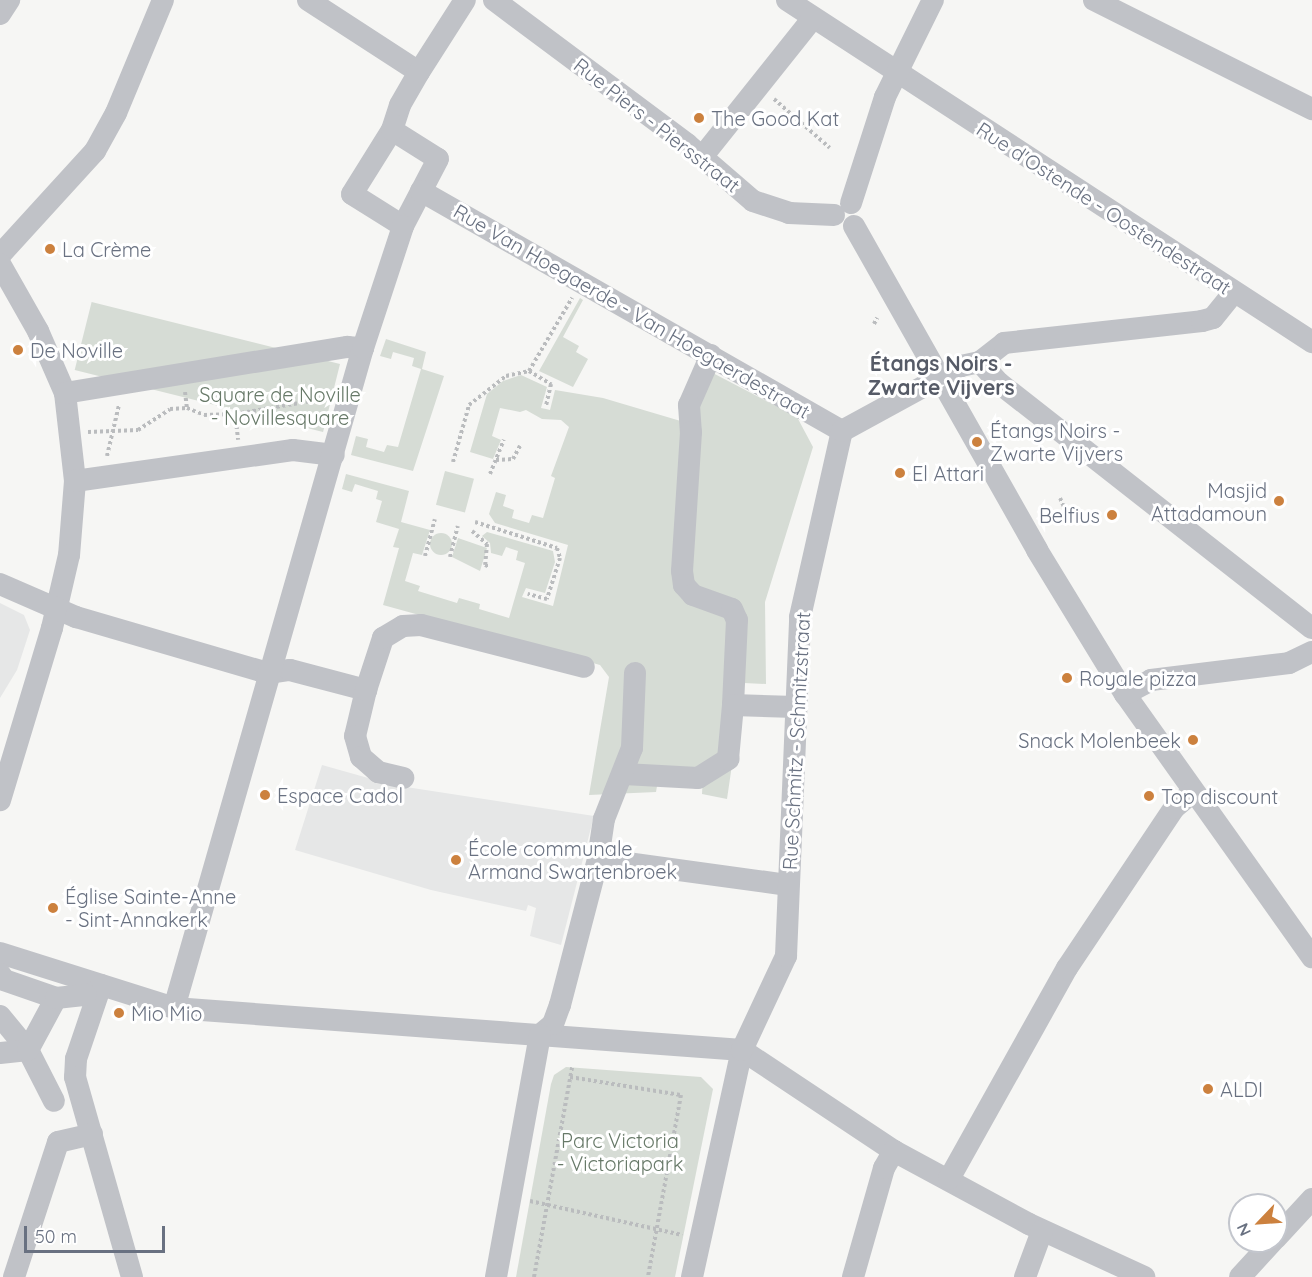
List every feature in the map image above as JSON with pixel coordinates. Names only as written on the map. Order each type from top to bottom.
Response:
[{"type":"street","points":[[0,15],[9,0]]},
{"type":"street","points":[[0,255],[95,151],[116,113],[163,0]]},
{"type":"street","points":[[308,0],[420,72]]},
{"type":"street","points":[[403,226],[352,194],[392,130],[400,105],[465,0]]},
{"type":"street","name":"Rue Piers - Piersstraat","points":[[494,0],[702,157],[753,201],[771,210],[843,209]]},
{"type":"street","name":"Rue d'Ostende - Oostendestraat","points":[[787,0],[1233,292],[1309,334]]},
{"type":"street","points":[[933,0],[897,72],[843,209],[860,213],[854,226],[1125,694],[1312,957]]},
{"type":"street","points":[[1094,0],[1312,109]]},
{"type":"street","points":[[702,157],[792,50],[813,18]]},
{"type":"street","points":[[174,1008],[268,673],[334,455],[363,348],[403,226],[438,159],[392,130]]},
{"type":"street","name":"Rue Van Hoegaerde - Van Hoegaerdestraat","points":[[421,191],[842,431]]},
{"type":"street","points":[[0,264],[38,331],[65,393],[75,481],[69,555],[56,609],[5,767],[0,800]]},
{"type":"street","points":[[842,431],[961,366],[980,362],[1004,343],[1213,318],[1233,292]]},
{"type":"street","points":[[65,393],[347,347],[363,348]]},
{"type":"street","points":[[624,774],[699,778],[728,759],[737,620],[732,609],[693,595],[684,585],[682,571],[692,432],[689,405],[711,355]]},
{"type":"street","points":[[980,362],[999,382],[1312,628]]},
{"type":"street","name":"Rue Schmitz - Schmitzstraat","points":[[692,1277],[742,1050],[786,956],[800,617],[842,431]]},
{"type":"street","points":[[75,481],[293,450],[334,455]]},
{"type":"street","points":[[0,584],[56,609],[268,673],[290,670],[366,690]]},
{"type":"street","points":[[403,778],[378,772],[361,757],[355,736],[366,690],[383,638],[402,626],[421,625],[584,668]]},
{"type":"street","points":[[1125,694],[1151,680],[1289,663],[1312,652]]},
{"type":"street","points":[[496,1277],[540,1035],[553,1024],[560,1005],[598,859],[604,819],[624,774],[632,748],[635,673]]},
{"type":"street","points":[[733,705],[795,707]]},
{"type":"street","points":[[949,1179],[1067,968],[1174,808],[1193,792]]},
{"type":"street","points":[[598,859],[788,885]]},
{"type":"street","points":[[0,953],[94,990],[174,1008],[742,1050],[894,1152],[1042,1230],[1144,1277]]},
{"type":"street","points":[[7,974],[4,980],[56,998],[94,990]]},
{"type":"street","points":[[94,990],[76,1059],[75,1077],[132,1277]]},
{"type":"street","points":[[28,1050],[56,998]]},
{"type":"street","points":[[0,1016],[28,1050],[54,1101]]},
{"type":"street","points":[[0,1053],[28,1050]]},
{"type":"street","points":[[14,1277],[58,1142],[92,1134]]},
{"type":"street","points":[[853,1277],[884,1168],[894,1152]]},
{"type":"street","points":[[1288,1226],[1312,1199]]},
{"type":"street","points":[[1025,1277],[1042,1230]]},
{"type":"street","points":[[1240,1277],[1263,1253]]},
{"type":"path","points":[[774,99],[830,148]]},
{"type":"path","points":[[530,371],[574,295]]},
{"type":"path","points":[[453,462],[464,418],[477,395],[506,376],[530,371],[551,384],[546,405]]},
{"type":"path","points":[[184,388],[187,408]]},
{"type":"path","points":[[105,465],[121,394]]},
{"type":"path","points":[[88,432],[138,430],[170,409],[187,408],[204,415],[235,414],[334,398]]},
{"type":"path","points":[[235,414],[238,445]]},
{"type":"path","points":[[490,474],[504,440]]},
{"type":"path","points":[[496,460],[513,459],[520,446]]},
{"type":"path","points":[[1060,498],[1067,514]]},
{"type":"path","points":[[425,556],[435,519]]},
{"type":"path","points":[[475,522],[557,548],[560,558],[547,599],[528,594]]},
{"type":"path","points":[[450,557],[458,526]]},
{"type":"path","points":[[472,531],[487,543],[485,565],[490,567]]},
{"type":"path","points":[[534,1277],[572,1067]]},
{"type":"path","points":[[570,1077],[681,1095],[648,1277]]},
{"type":"path","points":[[530,1201],[684,1235]]},
{"type":"shaded area","points":[[0,603],[24,615],[30,630],[17,670],[0,698]]},
{"type":"shaded area","name":"École communale Armand Swartenbroek","points":[[322,765],[393,785],[594,816],[561,945],[530,936],[536,908],[528,905],[526,911],[431,890],[295,850]]},
{"type":"green space","points":[[580,298],[583,300],[563,337],[579,346],[576,352],[588,359],[573,387],[539,371]]},
{"type":"green space","name":"Square de Noville - Novillesquare","points":[[92,302],[340,364],[323,432],[75,370]]},
{"type":"green space","points":[[386,339],[426,352],[422,369],[444,376],[413,471],[351,455],[356,436],[368,439],[366,447],[384,452],[387,445],[398,447],[421,369],[412,366],[414,358],[393,352],[391,359],[380,356]]},
{"type":"green space","points":[[709,371],[797,417],[813,447],[765,602],[766,684],[744,683],[727,799],[702,794],[703,773],[660,769],[656,792],[589,795],[609,677],[600,665],[383,605],[399,548],[393,547],[399,529],[376,522],[382,501],[376,499],[378,491],[355,484],[352,492],[342,489],[346,474],[409,491],[401,522],[430,530],[422,555],[413,553],[405,581],[420,586],[418,591],[457,603],[459,598],[480,604],[479,609],[509,618],[525,563],[516,560],[518,551],[506,547],[502,556],[491,553],[490,543],[482,536],[487,532],[553,551],[555,562],[545,593],[526,588],[522,597],[553,606],[568,545],[495,523],[489,514],[496,492],[506,495],[503,506],[514,510],[512,518],[529,523],[532,515],[543,518],[555,478],[551,476],[569,427],[561,420],[542,419],[526,410],[520,412],[500,408],[492,436],[501,440],[493,459],[470,452],[487,394],[503,381],[521,375],[547,387],[541,408],[550,410],[555,390],[603,398],[684,422]]},
{"type":"green space","points":[[445,471],[474,479],[465,513],[436,505]]},
{"type":"green space","points":[[441,533],[449,536],[452,544],[449,552],[441,555],[433,552],[430,544],[433,536]]},
{"type":"green space","points":[[458,538],[487,548],[480,571],[452,557]]},
{"type":"green space","name":"Parc Victoria - Victoriapark","points":[[566,1067],[701,1077],[713,1089],[675,1277],[516,1277],[551,1084],[554,1075]]},
{"type":"place","name":"The Good Kat","points":[[699,118]]},
{"type":"place","name":"La Crème","points":[[50,249]]},
{"type":"place","name":"De Noville","points":[[18,350]]},
{"type":"place","name":"Étangs Noirs - Zwarte Vijvers","points":[[977,442]]},
{"type":"place","name":"El Attari","points":[[900,473]]},
{"type":"place","name":"Masjid Attadamoun","points":[[1279,501]]},
{"type":"place","name":"Belfius","points":[[1112,515]]},
{"type":"place","name":"Royale pizza","points":[[1067,678]]},
{"type":"place","name":"Snack Molenbeek","points":[[1193,740]]},
{"type":"place","name":"Espace Cadol","points":[[265,795]]},
{"type":"place","name":"Top discount","points":[[1149,796]]},
{"type":"place","name":"École communale Armand Swartenbroek","points":[[456,860]]},
{"type":"place","name":"Église Sainte-Anne - Sint-Annakerk","points":[[53,908]]},
{"type":"place","name":"Mio Mio","points":[[119,1013]]},
{"type":"place","name":"ALDI","points":[[1208,1089]]},
{"type":"district","name":"Étangs Noirs - Zwarte Vijvers","points":[[941,375]]}]
